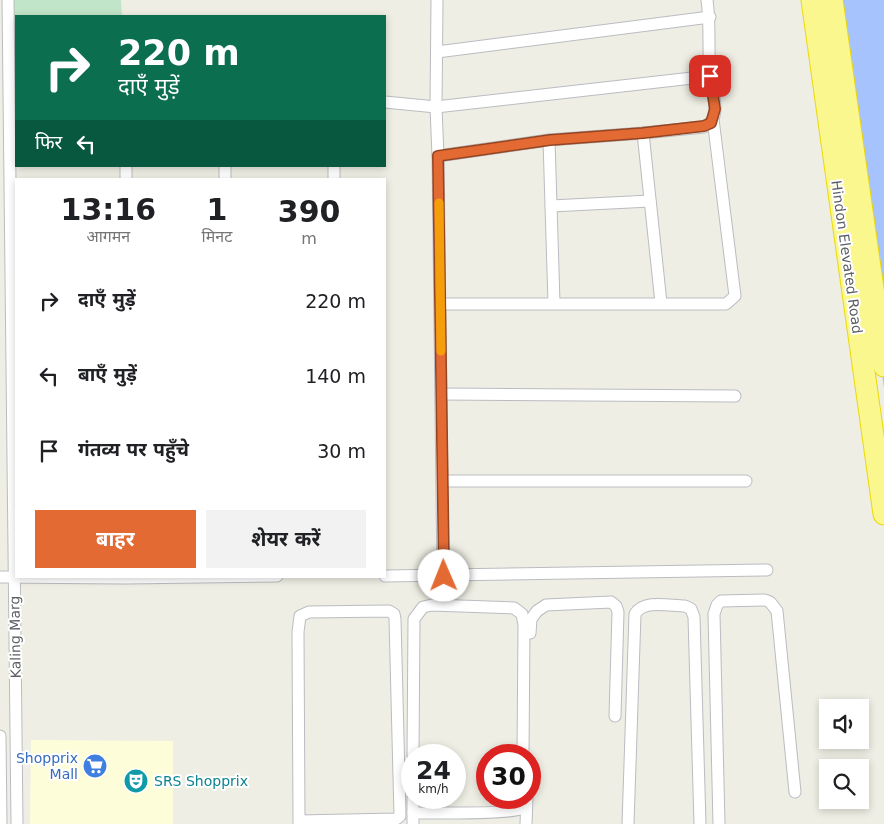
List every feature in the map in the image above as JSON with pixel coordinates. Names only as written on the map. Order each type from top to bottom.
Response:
[{"type":"highway","name":"Hindon Elevated Road","points":[[812,0],[884,514]]},
{"type":"highway","name":"Hindon Elevated Road","points":[[832,0],[884,366]]},
{"type":"street","name":"Kaling Marg","points":[[8,0],[5,206],[12,344],[15,577]]},
{"type":"street","points":[[436,0],[444,576]]},
{"type":"street","points":[[438,156],[550,140],[643,133],[704,126],[711,123],[715,109],[710,76],[710,17],[707,0]]},
{"type":"street","points":[[437,52],[710,17]]},
{"type":"street","points":[[386,102],[436,107],[710,76]]},
{"type":"street","points":[[440,304],[726,304],[734,296],[712,119]]},
{"type":"street","points":[[643,133],[661,303]]},
{"type":"street","points":[[550,140],[554,303]]},
{"type":"street","points":[[552,206],[650,201]]},
{"type":"street","points":[[0,344],[12,344]]},
{"type":"street","points":[[441,394],[735,396]]},
{"type":"street","points":[[442,481],[746,481]]},
{"type":"street","points":[[386,576],[766,570]]},
{"type":"street","points":[[0,577],[15,577]]},
{"type":"street","name":"Kaling Marg","points":[[15,578],[17,824]]},
{"type":"street","points":[[719,824],[714,614],[717,605],[721,601],[765,600],[770,602],[777,611],[795,792]]},
{"type":"street","points":[[528,744],[531,619],[537,611],[546,605],[611,602],[616,606],[618,612],[616,716]]},
{"type":"street","points":[[413,744],[414,619],[423,607],[432,605],[514,608],[522,614],[524,626],[523,744]]},
{"type":"street","points":[[628,824],[635,614],[639,608],[646,605],[685,606],[690,609],[694,617],[700,824]]},
{"type":"street","points":[[388,610],[394,614],[395,619],[400,816],[396,819],[299,822],[298,632],[300,616],[310,612],[388,610]]},
{"type":"street","points":[[0,736],[1,824]]},
{"type":"street","points":[[0,746],[16,746]]},
{"type":"street","points":[[413,818],[519,809]]},
{"type":"street","points":[[526,824],[527,809]]},
{"type":"shaded area","points":[[8,0],[121,0],[122,15],[15,15],[15,91],[9,91]]},
{"type":"shaded area","name":"Shopprix Mall","points":[[31,740],[173,741],[173,824],[30,824]]},
{"type":"water","points":[[825,0],[884,0],[884,388],[843,105]]},
{"type":"slow traffic","points":[[439,203],[441,351]]},
{"type":"place","name":"Shopprix Mall","points":[[95,766]]},
{"type":"place","name":"SRS Shopprix","points":[[136,781]]},
{"type":"route","points":[[444,576],[438,156],[550,140],[704,126],[711,123],[715,109],[710,76]]}]
